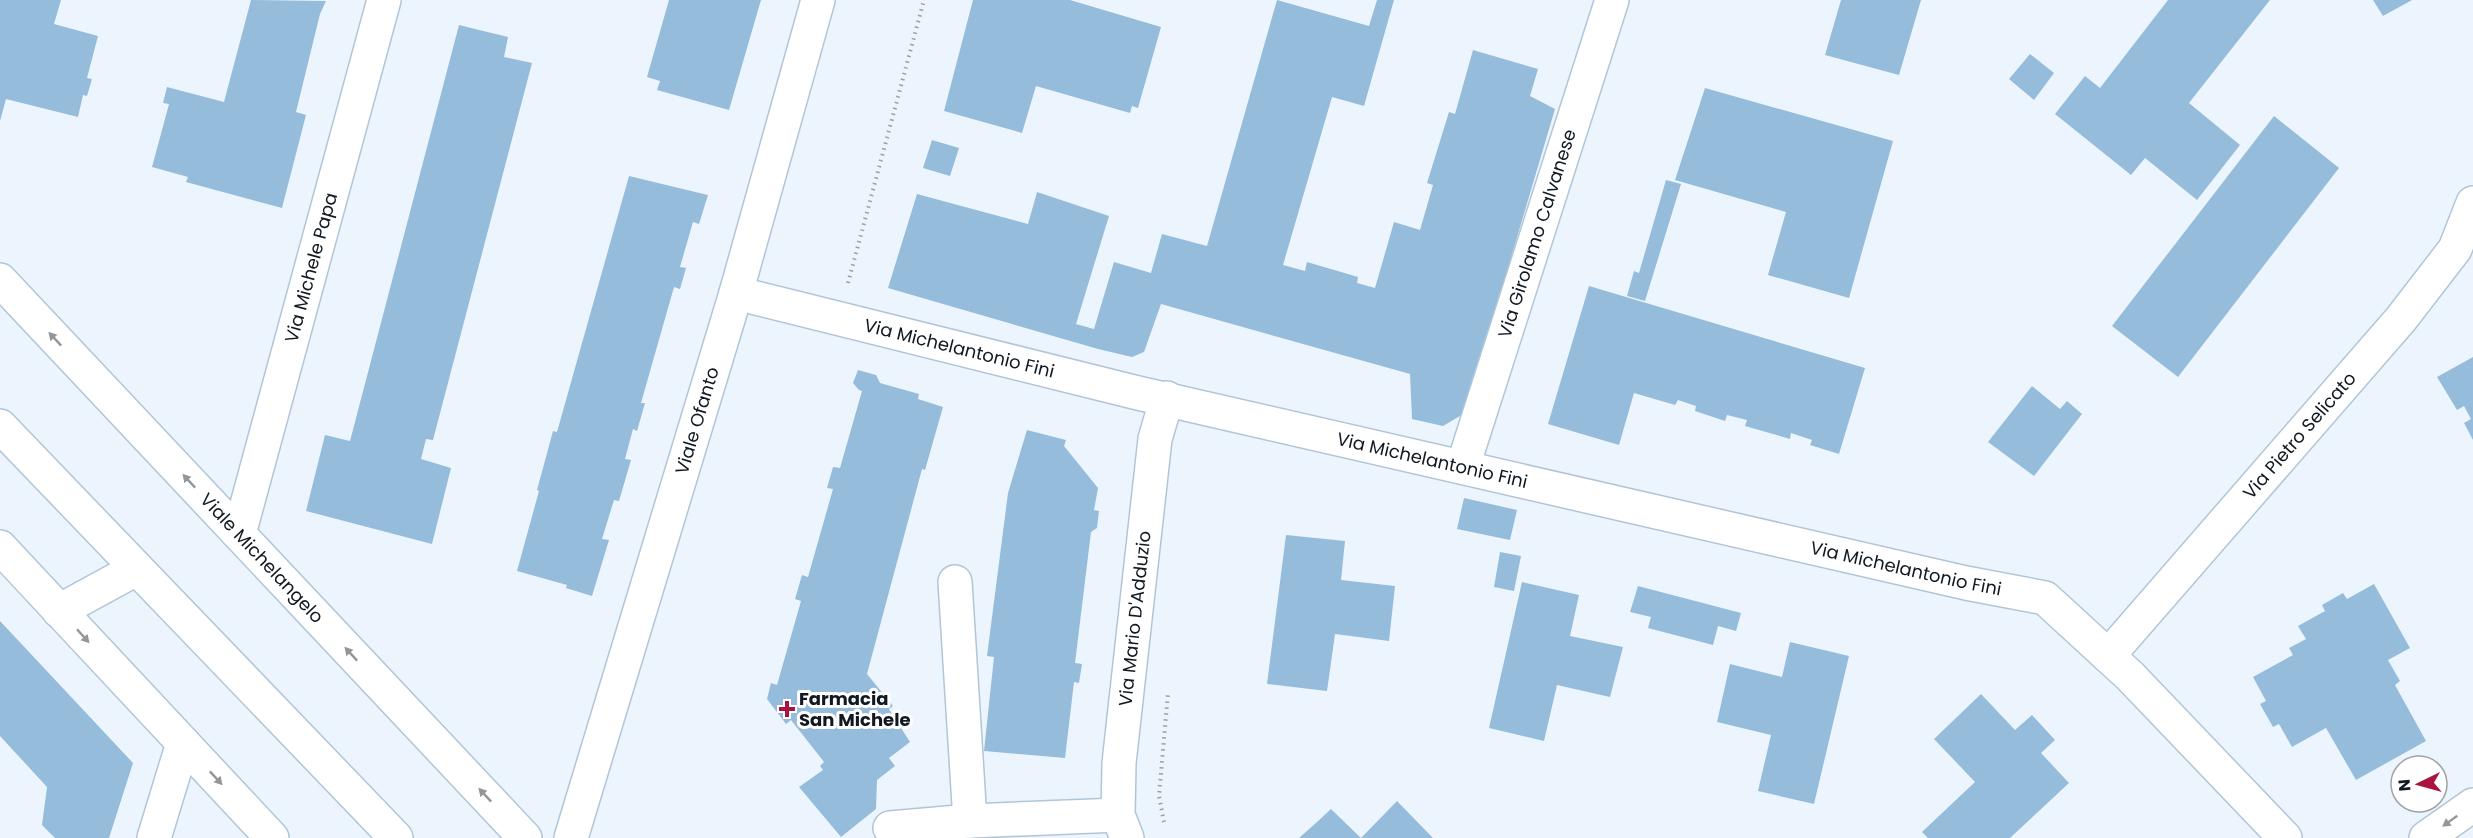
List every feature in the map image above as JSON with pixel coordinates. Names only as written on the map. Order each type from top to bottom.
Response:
[{"type":"street","name":"Via Michele Papa","points":[[239,534],[384,0]]},
{"type":"street","name":"Viale Ofanto","points":[[571,838],[736,293],[818,0]]},
{"type":"street","name":"Via Girolamo Calvanese","points":[[1463,466],[1612,0]]},
{"type":"street","name":"Via Pietro Selicato","points":[[2108,656],[2401,319],[2455,249],[2473,203]]},
{"type":"street","name":"Viale Michelangelo","points":[[0,280],[525,838]]},
{"type":"street","name":"Via Michelantonio Fini","points":[[736,293],[1167,398],[1966,583],[2045,598],[2130,676],[2285,838]]},
{"type":"street","name":"Via Mario D'Adduzio","points":[[1123,827],[1119,763],[1153,450],[1167,398]]},
{"type":"street","points":[[0,426],[396,838]]},
{"type":"street","points":[[0,548],[272,838]]},
{"type":"street","points":[[59,611],[136,568]]},
{"type":"street","points":[[955,582],[970,821]]},
{"type":"street","points":[[154,838],[183,743]]},
{"type":"street","points":[[2426,838],[2473,805]]},
{"type":"street","points":[[890,828],[970,821],[1123,827]]},
{"type":"path","points":[[839,318],[924,0]]},
{"type":"path","points":[[1164,825],[1159,796],[1168,690]]},
{"type":"building","points":[[0,0],[61,0],[54,24],[98,36],[87,78],[92,79],[87,96],[83,95],[78,117],[6,99],[0,121]]},
{"type":"building","points":[[251,0],[326,1],[320,14],[296,112],[306,115],[282,208],[186,182],[188,177],[152,167],[169,104],[163,103],[167,87],[224,102]]},
{"type":"building","points":[[669,0],[761,0],[729,110],[657,90],[660,81],[647,77]]},
{"type":"building","points":[[973,0],[1070,0],[1161,27],[1138,108],[1132,106],[1130,113],[1036,86],[1022,133],[944,111]]},
{"type":"building","points":[[1277,0],[1369,26],[1377,0],[1394,0],[1364,106],[1332,97],[1283,265],[1305,271],[1307,262],[1358,277],[1357,283],[1375,288],[1394,222],[1420,230],[1433,185],[1427,183],[1449,112],[1455,114],[1473,50],[1538,69],[1530,96],[1555,109],[1465,413],[1443,426],[1412,419],[1410,374],[1161,304],[1144,352],[1132,357],[888,288],[917,194],[1028,224],[1037,192],[1109,216],[1076,324],[1094,329],[1114,262],[1151,273],[1162,234],[1207,246]]},
{"type":"building","points":[[1841,0],[1921,0],[1899,75],[1825,55]]},
{"type":"building","points":[[2168,0],[2270,0],[2189,103],[2240,145],[2197,200],[2145,158],[2131,175],[2055,114],[2085,76],[2100,88]]},
{"type":"building","points":[[2373,0],[2412,0],[2383,16]]},
{"type":"building","points":[[459,25],[508,37],[504,57],[532,63],[433,440],[426,439],[421,459],[451,468],[432,544],[306,511],[325,435],[350,441]]},
{"type":"building","points":[[2030,54],[2054,73],[2034,100],[2009,79]]},
{"type":"building","points":[[1705,88],[1893,141],[1849,298],[1768,275],[1786,212],[1675,180]]},
{"type":"building","points":[[2274,116],[2339,168],[2178,377],[2112,326]]},
{"type":"building","points":[[932,140],[959,148],[950,176],[923,168]]},
{"type":"building","points":[[629,176],[708,195],[699,224],[693,222],[680,267],[686,268],[680,289],[674,287],[641,403],[645,403],[637,431],[633,429],[625,459],[631,460],[619,501],[614,500],[602,539],[609,540],[592,596],[566,588],[567,585],[517,571],[553,431],[557,432]]},
{"type":"building","points":[[1666,180],[1681,184],[1645,301],[1627,296],[1634,271],[1639,273]]},
{"type":"building","points":[[1589,286],[1865,368],[1839,454],[1810,445],[1812,440],[1791,433],[1790,439],[1745,426],[1747,420],[1727,415],[1725,421],[1695,411],[1696,406],[1678,400],[1675,405],[1634,393],[1619,445],[1548,424]]},
{"type":"building","points":[[2473,357],[2473,440],[2464,423],[2471,419],[2464,406],[2457,410],[2437,377]]},
{"type":"building","points":[[858,370],[876,375],[880,383],[919,394],[918,399],[943,407],[925,470],[922,469],[867,674],[893,706],[889,709],[910,742],[889,758],[895,766],[877,780],[876,809],[841,837],[799,787],[823,770],[820,766],[824,762],[791,720],[786,724],[767,699],[771,683],[777,685],[801,601],[795,599],[802,575],[808,577],[833,489],[827,488],[833,467],[840,468],[862,391],[853,383]]},
{"type":"building","points":[[2032,386],[2060,409],[2067,401],[2082,414],[2034,476],[1988,442]]},
{"type":"building","points":[[1027,430],[1066,440],[1064,446],[1098,488],[1094,510],[1099,511],[1097,528],[1091,532],[1075,663],[1082,664],[1079,683],[1074,682],[1065,758],[984,751],[994,657],[987,656],[1008,493]]},
{"type":"building","points":[[1464,498],[1517,510],[1510,540],[1457,529]]},
{"type":"building","points":[[1286,535],[1345,541],[1341,580],[1395,586],[1389,641],[1335,634],[1327,691],[1267,684]]},
{"type":"building","points":[[1500,552],[1521,556],[1514,591],[1494,587]]},
{"type":"building","points":[[1522,582],[1579,595],[1570,636],[1623,647],[1610,697],[1557,685],[1544,741],[1489,728]]},
{"type":"building","points":[[2374,584],[2410,648],[2388,660],[2400,681],[2395,685],[2426,741],[2403,754],[2389,754],[2389,762],[2356,780],[2326,728],[2292,747],[2279,724],[2273,727],[2260,704],[2266,701],[2253,677],[2293,655],[2289,648],[2306,639],[2298,626],[2325,611],[2322,605],[2343,593],[2347,599]]},
{"type":"building","points":[[1638,586],[1741,613],[1736,631],[1718,626],[1713,645],[1648,628],[1651,617],[1630,612]]},
{"type":"building","points":[[0,621],[133,763],[109,838],[55,838],[42,825],[47,787],[0,736]]},
{"type":"building","points":[[1790,642],[1849,656],[1814,804],[1758,791],[1771,735],[1717,722],[1730,664],[1782,677]]},
{"type":"building","points":[[1981,694],[2015,730],[2032,715],[2055,740],[2041,753],[2069,783],[2010,838],[1928,838],[1922,832],[1975,782],[1934,739]]},
{"type":"building","points":[[1397,801],[1433,838],[1361,838]]},
{"type":"building","points":[[1331,809],[1361,838],[1299,838],[1317,822]]},
{"type":"place","name":"Farmacia San Michele","points":[[787,709]]}]
